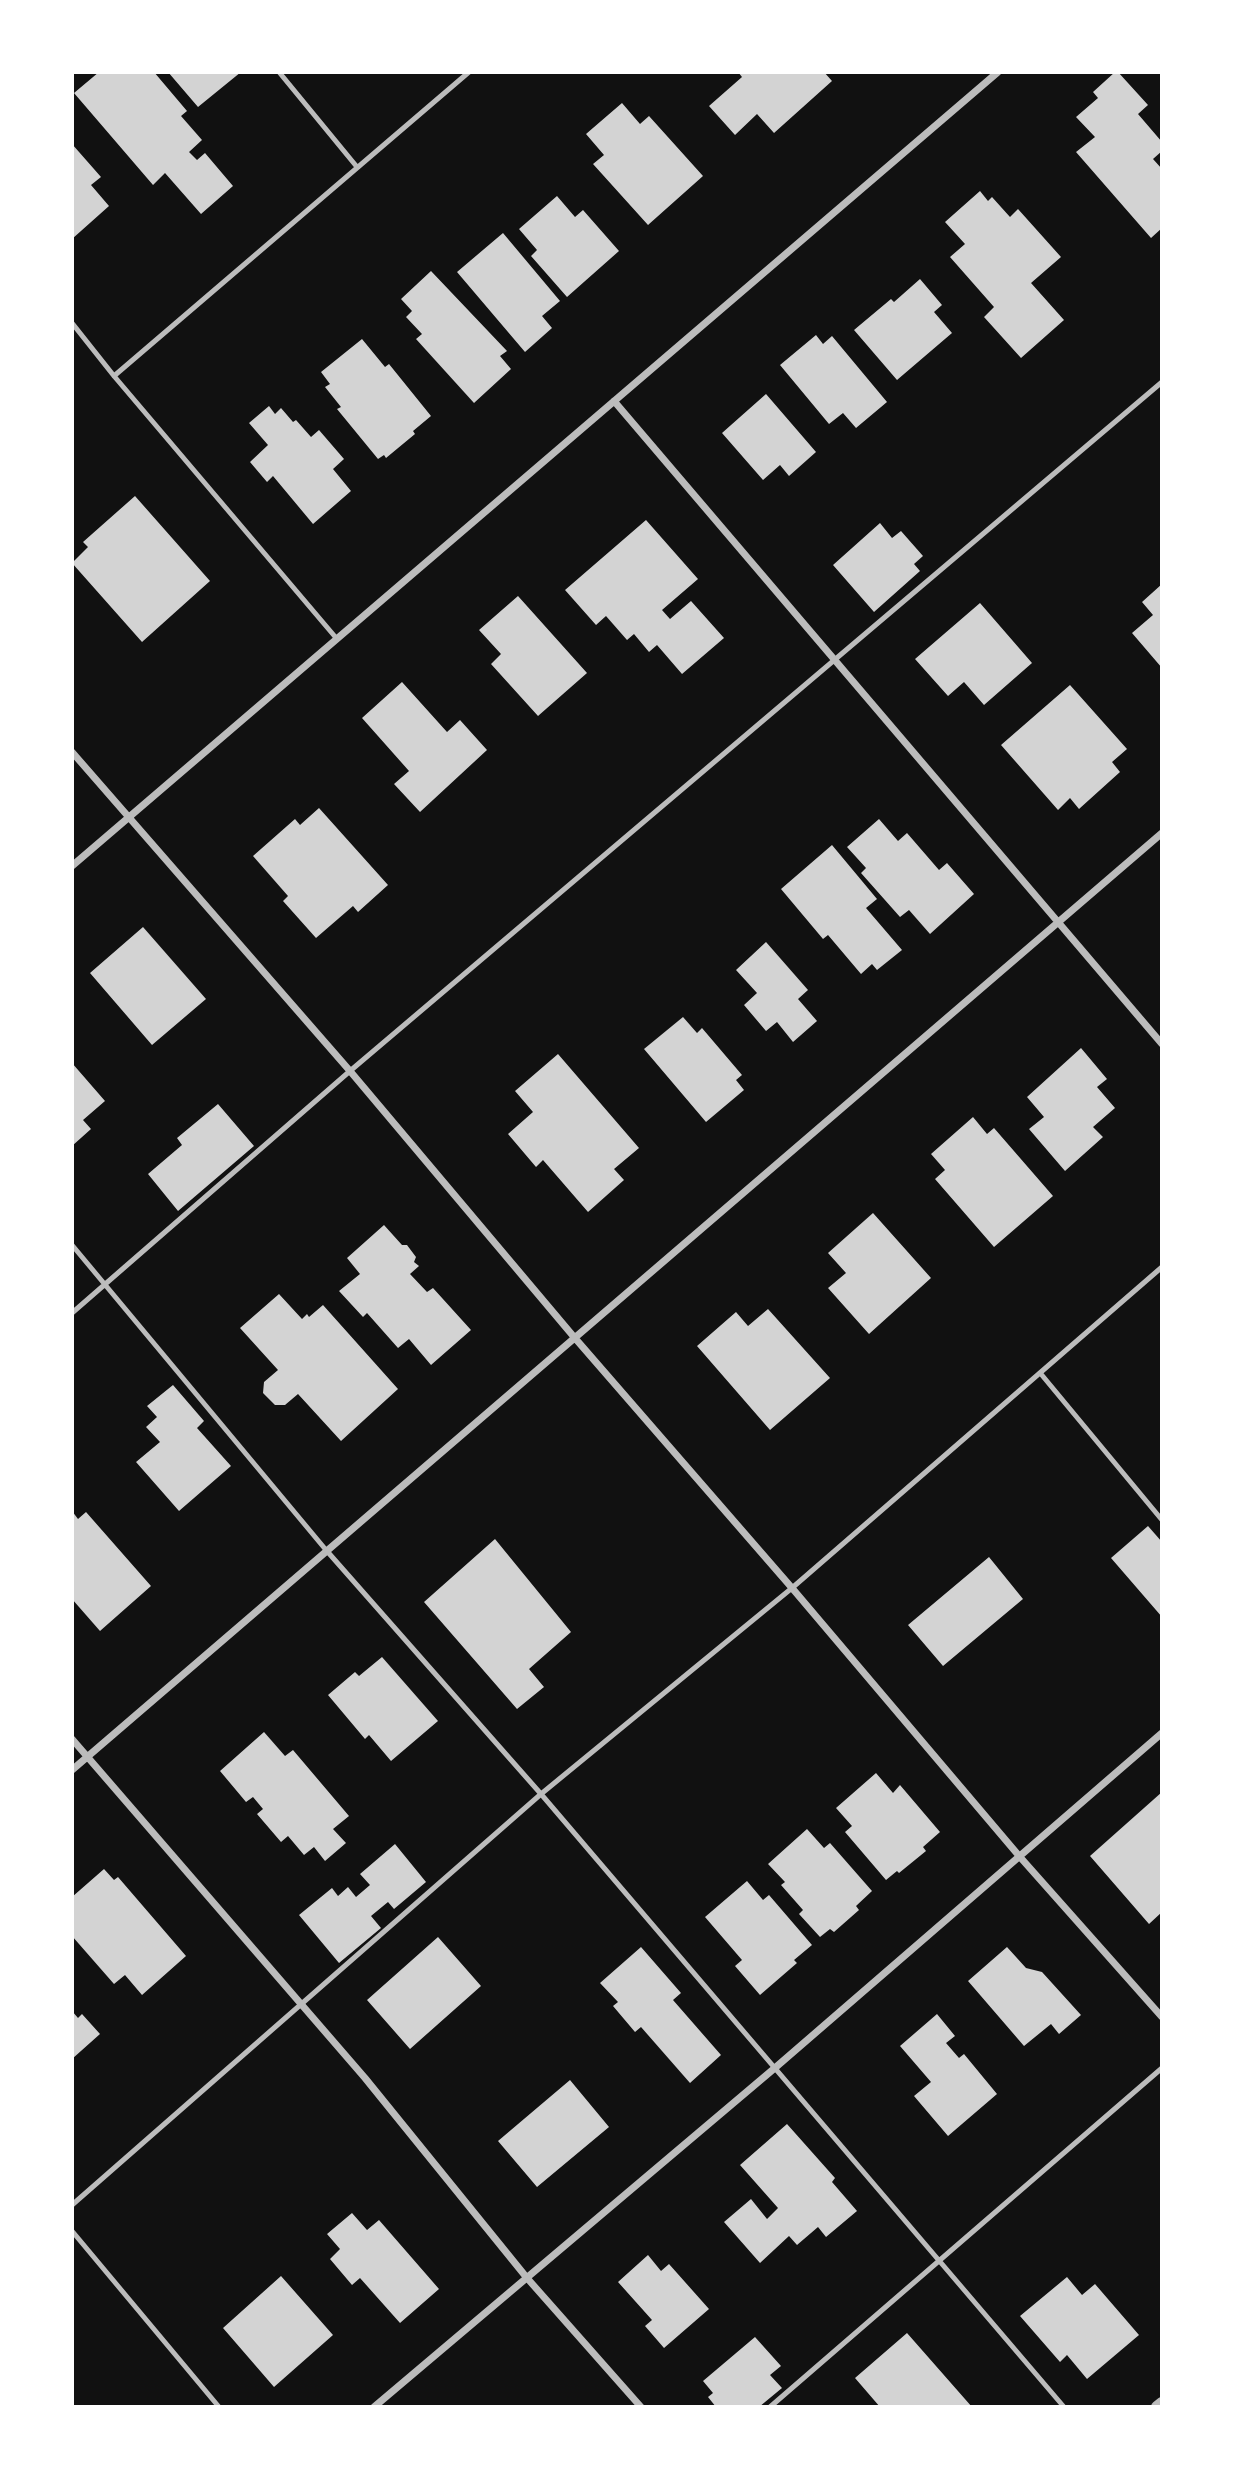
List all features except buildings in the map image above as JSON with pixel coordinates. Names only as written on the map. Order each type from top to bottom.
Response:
[{"type":"street","points":[[72,866],[998,72]]},
{"type":"street","points":[[614,401],[833,659],[895,727],[1162,1044]]},
{"type":"street","points":[[72,752],[350,1070],[574,1337],[1020,1857],[1162,2017]]},
{"type":"street","points":[[72,1770],[1162,833]]},
{"type":"street","points":[[374,2407],[776,2067],[1162,1733]]},
{"type":"street","points":[[72,1739],[365,2078],[527,2278],[641,2407]]},
{"type":"street","points":[[1157,2407],[1162,2403]]},
{"type":"lane","points":[[279,72],[357,167]]},
{"type":"lane","points":[[114,376],[469,72]]},
{"type":"lane","points":[[72,323],[337,639]]},
{"type":"lane","points":[[72,1313],[350,1070],[1162,382]]},
{"type":"lane","points":[[72,1245],[326,1550],[541,1794],[1064,2407]]},
{"type":"lane","points":[[72,2205],[541,1794],[792,1588],[1162,1267]]},
{"type":"lane","points":[[1041,1374],[1162,1520]]},
{"type":"lane","points":[[770,2407],[1162,2068]]},
{"type":"lane","points":[[72,2231],[219,2407]]}]
